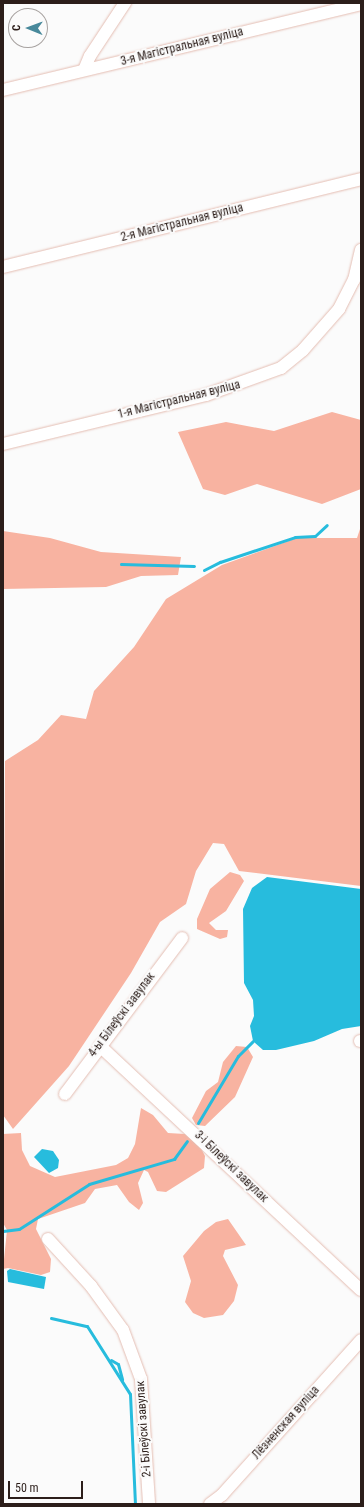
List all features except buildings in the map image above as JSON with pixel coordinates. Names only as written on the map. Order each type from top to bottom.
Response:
[{"type":"street","points":[[84,70],[90,56],[124,3]]},
{"type":"street","name":"3-я Магістральная вуліца","points":[[3,90],[361,4]]},
{"type":"street","name":"2-я Магістральная вуліца","points":[[3,267],[361,179]]},
{"type":"street","name":"1-я Магістральная вуліца","points":[[3,444],[206,395],[281,368],[303,350],[335,315],[354,280],[361,250]]},
{"type":"street","name":"4-ы Білеўскі завулак","points":[[65,1094],[182,938]]},
{"type":"street","name":"3-і Білеўскі завулак","points":[[100,1046],[361,1290]]},
{"type":"street","name":"2-і Білеўскі завулак","points":[[48,1239],[91,1286],[122,1330],[141,1379],[149,1504]]},
{"type":"street","name":"Лёзненская вуліца","points":[[210,1504],[222,1495],[361,1340]]},
{"type":"shaded area","points":[[332,412],[361,420],[361,489],[322,504],[257,484],[225,495],[203,489],[178,432],[226,422],[274,431]]},
{"type":"shaded area","points":[[361,526],[361,886],[239,871],[224,844],[213,843],[196,871],[186,904],[160,922],[131,973],[69,1066],[13,1129],[3,1115],[5,761],[38,740],[61,715],[86,719],[94,691],[134,647],[166,599],[222,565],[297,538],[357,538]]},
{"type":"shaded area","points":[[3,531],[50,538],[101,552],[181,557],[178,575],[141,576],[106,587],[3,589]]},
{"type":"shaded area","points":[[230,872],[240,875],[244,881],[226,911],[209,923],[216,930],[228,930],[227,937],[220,939],[197,929],[197,919],[210,889]]},
{"type":"shaded area","points":[[236,1046],[247,1047],[253,1057],[235,1097],[205,1126],[196,1125],[192,1118],[206,1091],[218,1082],[223,1062]]},
{"type":"shaded area","points":[[141,1108],[153,1115],[168,1133],[185,1134],[200,1146],[205,1156],[204,1168],[166,1192],[157,1191],[148,1172],[144,1170],[138,1183],[143,1203],[139,1210],[129,1202],[117,1185],[95,1189],[85,1203],[38,1219],[36,1229],[51,1259],[50,1272],[41,1275],[8,1268],[3,1269],[7,1230],[3,1223],[3,1134],[21,1133],[22,1150],[30,1166],[55,1177],[116,1165],[128,1158],[135,1144]]},
{"type":"shaded area","points":[[228,1219],[246,1245],[225,1250],[223,1256],[238,1285],[234,1301],[223,1315],[204,1318],[193,1313],[185,1302],[191,1281],[183,1256],[204,1231],[216,1222]]},
{"type":"water","points":[[267,877],[361,889],[361,1026],[342,1029],[314,1041],[276,1050],[263,1050],[253,1041],[250,1026],[254,1016],[253,1000],[244,983],[243,909],[252,888]]},
{"type":"water","points":[[42,1149],[53,1151],[59,1160],[58,1168],[49,1173],[34,1157]]},
{"type":"water","points":[[10,1269],[46,1277],[44,1289],[8,1282],[7,1271]]},
{"type":"waterway","points":[[204,570],[220,562],[295,537],[315,536],[327,525]]},
{"type":"waterway","points":[[121,564],[194,566]]},
{"type":"waterway","points":[[198,1123],[238,1056],[253,1041]]},
{"type":"waterway","points":[[3,1231],[19,1229],[89,1184],[174,1159],[187,1141]]},
{"type":"waterway","points":[[51,1318],[87,1326],[130,1394],[135,1504]]},
{"type":"waterway","points":[[111,1360],[118,1364],[122,1379]]}]
